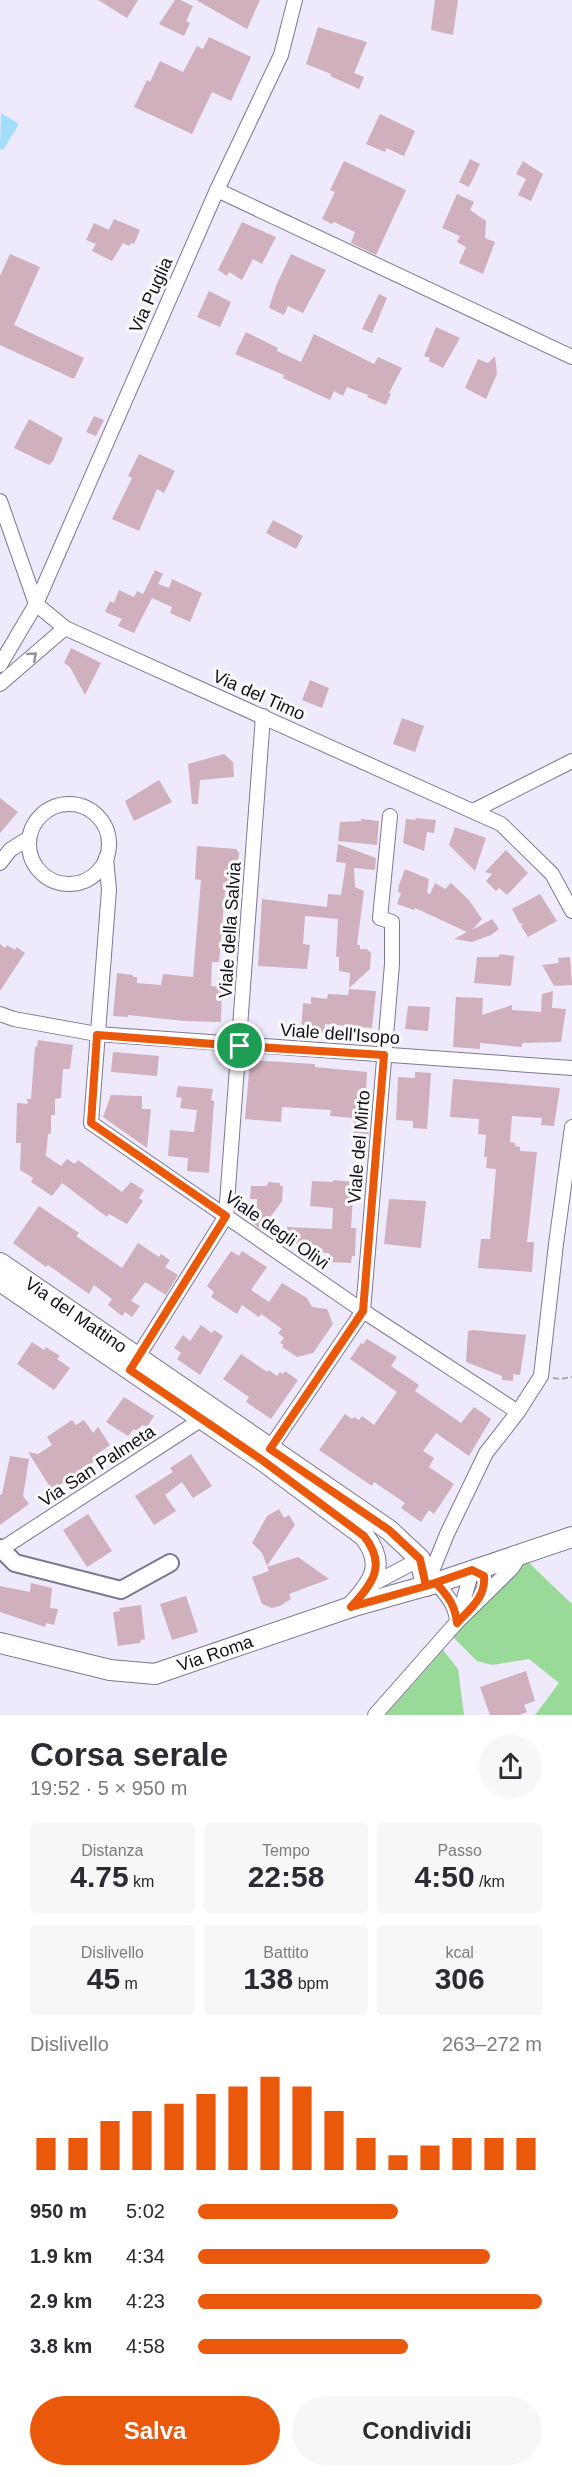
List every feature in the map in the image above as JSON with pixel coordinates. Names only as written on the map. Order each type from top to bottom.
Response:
[{"type":"main road","name":"Via del Mattino","points":[[0,1263],[134,1364],[206,1414],[266,1455],[389,1530],[420,1559]]},
{"type":"main road","name":"Via del Mattino","points":[[0,1281],[134,1364]]},
{"type":"main road","name":"Via del Mattino","points":[[266,1455],[364,1536],[374,1552],[375,1576],[351,1607]]},
{"type":"main road","name":"Via Roma","points":[[0,1642],[110,1670],[155,1674],[351,1607],[431,1585],[572,1537]]},
{"type":"main road","points":[[420,1559],[431,1585]]},
{"type":"street","name":"Via Puglia","points":[[0,665],[36,604],[217,190],[281,54],[295,0]]},
{"type":"street","points":[[217,190],[572,357]]},
{"type":"street","points":[[0,501],[36,604]]},
{"type":"street","name":"Via del Timo","points":[[36,604],[65,628],[501,824],[552,874],[572,911]]},
{"type":"street","points":[[0,684],[65,628]]},
{"type":"street","name":"Viale della Salvia","points":[[134,1364],[226,1216],[263,716]]},
{"type":"street","points":[[473,811],[572,761]]},
{"type":"street","points":[[97,1035],[110,890],[106,858],[109,845],[107,832],[101,820],[92,811],[79,805],[66,804],[47,811],[34,825],[29,838],[29,851],[33,863],[52,881],[65,884],[78,883],[95,874],[106,858]]},
{"type":"street","name":"Viale del Mirto","points":[[266,1455],[363,1311],[392,964],[392,922],[380,918],[390,816]]},
{"type":"street","points":[[0,863],[10,850],[29,838]]},
{"type":"street","name":"Viale dell'Isopo","points":[[0,1014],[14,1019],[97,1035],[572,1068]]},
{"type":"street","name":"Viale degli Olivi","points":[[97,1035],[91,1123],[363,1311],[518,1412]]},
{"type":"street","points":[[457,1623],[456,1609],[451,1600],[431,1585],[447,1534],[486,1454],[542,1376],[556,1244],[572,1127]]},
{"type":"street","name":"Via San Palmeta","points":[[0,1549],[206,1414]]},
{"type":"street","points":[[0,1549],[15,1563],[121,1590],[170,1563]]},
{"type":"street","points":[[375,1715],[479,1599],[512,1568],[521,1554]]},
{"type":"street","points":[[368,1586],[420,1559]]},
{"type":"street","points":[[457,1623],[472,1570],[484,1576],[485,1586],[479,1599]]},
{"type":"path","points":[[542,1376],[561,1380],[572,1377]]},
{"type":"green space","points":[[527,1561],[572,1604],[572,1715],[535,1715],[559,1683],[529,1659],[492,1665],[477,1661],[452,1636]]},
{"type":"green space","points":[[443,1650],[458,1669],[464,1715],[386,1715]]},
{"type":"water","points":[[1,113],[19,124],[3,150],[0,149]]},
{"type":"building","points":[[98,0],[138,0],[127,18]]},
{"type":"building","points":[[175,0],[193,6],[186,21],[190,23],[184,36],[159,24]]},
{"type":"building","points":[[196,0],[260,0],[247,29]]},
{"type":"building","points":[[435,0],[458,0],[453,35],[431,30]]},
{"type":"building","points":[[318,27],[367,42],[354,73],[364,77],[359,89],[306,64]]},
{"type":"building","points":[[209,37],[251,57],[231,101],[212,92],[192,134],[134,107],[147,80],[150,82],[160,61],[183,72],[197,46],[203,49]]},
{"type":"building","points":[[380,114],[415,131],[404,156],[386,148],[385,152],[366,144]]},
{"type":"building","points":[[470,159],[480,164],[469,187],[459,182]]},
{"type":"building","points":[[344,161],[406,190],[376,255],[351,243],[355,232],[322,219],[335,192],[330,190]]},
{"type":"building","points":[[523,161],[543,174],[531,201],[518,195],[526,179],[516,174]]},
{"type":"building","points":[[457,194],[474,202],[470,210],[486,221],[485,238],[495,242],[483,274],[459,263],[466,247],[457,242],[460,236],[442,228]]},
{"type":"building","points":[[114,219],[140,230],[134,244],[131,243],[129,246],[123,243],[112,261],[92,251],[96,244],[86,240],[94,223],[109,230]]},
{"type":"building","points":[[242,222],[276,237],[262,264],[253,259],[242,280],[229,272],[227,276],[218,270]]},
{"type":"building","points":[[10,254],[40,267],[14,325],[84,358],[74,379],[0,345],[0,276]]},
{"type":"building","points":[[291,254],[326,270],[303,313],[288,306],[284,315],[269,308],[276,286]]},
{"type":"building","points":[[209,291],[231,302],[220,327],[197,317]]},
{"type":"building","points":[[379,294],[387,298],[372,333],[362,329]]},
{"type":"building","points":[[436,327],[460,338],[443,368],[424,356]]},
{"type":"building","points":[[246,332],[278,348],[277,351],[301,362],[314,334],[374,364],[378,357],[402,368],[389,393],[391,394],[386,405],[347,387],[343,396],[334,391],[330,400],[283,378],[284,375],[235,354]]},
{"type":"building","points":[[495,356],[497,374],[486,399],[465,388],[478,359],[488,363]]},
{"type":"building","points":[[94,416],[104,420],[96,436],[86,432]]},
{"type":"building","points":[[29,419],[63,438],[49,465],[14,448]]},
{"type":"building","points":[[139,454],[175,471],[164,493],[157,489],[139,531],[112,519],[132,478],[128,476]]},
{"type":"building","points":[[273,520],[303,536],[296,549],[266,533]]},
{"type":"building","points":[[155,570],[163,574],[158,584],[169,588],[172,579],[202,593],[190,622],[170,613],[172,607],[152,598],[134,633],[118,626],[122,619],[105,612],[110,601],[114,603],[119,590],[134,597],[137,591],[143,594]]},
{"type":"building","points":[[71,648],[101,663],[85,695],[70,667],[64,663]]},
{"type":"building","points":[[310,680],[329,688],[322,708],[302,700]]},
{"type":"building","points":[[402,718],[424,726],[415,752],[393,744]]},
{"type":"building","points":[[224,754],[233,762],[234,777],[200,780],[198,804],[192,804],[188,764]]},
{"type":"building","points":[[159,780],[172,802],[134,821],[125,801]]},
{"type":"building","points":[[0,798],[18,812],[0,833]]},
{"type":"building","points":[[415,818],[436,820],[434,833],[427,832],[424,851],[403,843],[406,819],[416,820]]},
{"type":"building","points":[[361,819],[379,821],[377,845],[338,841],[340,822],[361,821]]},
{"type":"building","points":[[455,827],[486,838],[475,871],[449,845]]},
{"type":"building","points":[[338,844],[376,858],[375,870],[354,868],[355,887],[364,891],[357,945],[360,945],[360,949],[367,949],[371,953],[370,969],[349,988],[350,973],[339,971],[339,957],[336,957],[338,919],[305,916],[303,944],[310,945],[307,969],[258,966],[262,899],[327,907],[328,894],[341,895],[346,863],[336,862]]},
{"type":"building","points":[[197,846],[237,849],[239,852],[237,882],[226,881],[219,962],[212,962],[211,986],[222,987],[221,1022],[128,1015],[128,1017],[113,1016],[117,973],[137,977],[137,983],[161,985],[163,974],[193,977],[201,880],[195,879]]},
{"type":"building","points":[[506,850],[528,873],[507,895],[499,888],[496,891],[486,881],[492,874],[485,872]]},
{"type":"building","points":[[405,869],[429,879],[427,893],[430,894],[435,883],[445,889],[451,883],[469,900],[482,919],[472,930],[492,919],[499,929],[491,935],[472,942],[454,939],[467,932],[415,908],[414,910],[397,904],[401,893],[398,892],[399,885]]},
{"type":"building","points":[[540,894],[557,921],[528,937],[521,926],[523,923],[520,924],[512,909]]},
{"type":"building","points":[[0,944],[5,948],[7,945],[15,950],[17,947],[25,953],[0,991]]},
{"type":"building","points":[[500,954],[514,956],[511,986],[474,983],[477,957],[498,957]]},
{"type":"building","points":[[570,957],[572,985],[554,986],[542,965],[559,963],[558,958]]},
{"type":"building","points":[[349,989],[376,991],[372,1028],[325,1024],[324,1033],[301,1031],[303,1003],[311,1004],[311,997],[327,999],[328,994],[348,995]]},
{"type":"building","points":[[553,991],[552,1008],[566,1009],[561,1042],[522,1043],[522,1047],[480,1043],[480,1049],[453,1047],[456,997],[483,998],[482,1015],[512,1005],[512,1010],[541,1012],[542,994]]},
{"type":"building","points":[[408,1006],[430,1007],[428,1031],[405,1029]]},
{"type":"building","points":[[38,1040],[73,1045],[70,1069],[63,1069],[61,1098],[55,1099],[55,1115],[51,1115],[51,1134],[48,1134],[46,1156],[61,1166],[67,1159],[75,1164],[78,1160],[122,1192],[131,1182],[144,1190],[139,1198],[143,1201],[127,1224],[109,1214],[107,1217],[62,1183],[52,1196],[31,1182],[33,1178],[20,1170],[21,1143],[16,1143],[17,1103],[28,1104],[27,1099],[31,1099],[35,1046],[37,1047]]},
{"type":"building","points":[[113,1052],[159,1056],[157,1076],[111,1072]]},
{"type":"building","points":[[250,1060],[315,1064],[315,1067],[367,1072],[364,1125],[369,1125],[368,1145],[353,1144],[354,1118],[330,1116],[331,1110],[282,1107],[281,1122],[245,1119]]},
{"type":"building","points":[[415,1072],[431,1073],[427,1129],[413,1128],[413,1121],[396,1120],[398,1077],[415,1078]]},
{"type":"building","points":[[453,1079],[560,1088],[554,1126],[541,1125],[542,1118],[512,1116],[510,1142],[520,1147],[520,1151],[537,1152],[527,1242],[534,1242],[532,1272],[478,1268],[481,1239],[490,1239],[496,1169],[486,1168],[487,1157],[484,1157],[486,1135],[478,1134],[479,1119],[450,1117]]},
{"type":"building","points":[[178,1086],[213,1089],[209,1173],[187,1171],[188,1158],[168,1156],[170,1130],[194,1132],[197,1110],[180,1108],[182,1098],[176,1097]]},
{"type":"building","points":[[111,1095],[142,1096],[142,1109],[151,1109],[147,1148],[103,1117]]},
{"type":"building","points":[[333,1180],[354,1182],[351,1228],[356,1228],[355,1256],[352,1256],[351,1263],[329,1262],[329,1253],[306,1252],[306,1244],[286,1243],[287,1227],[332,1229],[333,1208],[310,1206],[312,1181],[333,1182]]},
{"type":"building","points":[[268,1182],[280,1183],[280,1186],[283,1186],[282,1201],[261,1230],[253,1223],[256,1218],[257,1199],[250,1199],[251,1186],[267,1186]]},
{"type":"building","points":[[389,1199],[426,1201],[421,1248],[384,1244]]},
{"type":"building","points":[[39,1206],[79,1233],[76,1236],[122,1268],[138,1243],[159,1257],[161,1254],[170,1260],[165,1267],[178,1275],[166,1295],[145,1282],[131,1301],[140,1306],[132,1317],[125,1312],[122,1316],[108,1305],[112,1299],[94,1285],[89,1294],[13,1243]]},
{"type":"building","points":[[231,1251],[239,1256],[242,1251],[267,1267],[251,1290],[269,1302],[282,1283],[307,1298],[312,1307],[327,1309],[333,1324],[313,1353],[297,1357],[282,1347],[284,1345],[280,1343],[284,1338],[278,1333],[282,1329],[261,1314],[259,1317],[242,1305],[237,1314],[211,1297],[214,1292],[207,1286]]},
{"type":"building","points":[[201,1325],[212,1333],[214,1330],[223,1336],[200,1375],[177,1359],[181,1353],[174,1348],[183,1335],[190,1341]]},
{"type":"building","points":[[468,1331],[526,1335],[520,1375],[513,1374],[513,1381],[502,1380],[502,1376],[466,1362]]},
{"type":"building","points":[[367,1339],[397,1357],[391,1366],[419,1385],[415,1391],[461,1423],[474,1407],[491,1419],[469,1456],[436,1433],[423,1451],[434,1458],[429,1467],[454,1484],[434,1514],[429,1510],[421,1522],[401,1508],[405,1503],[374,1482],[372,1486],[319,1450],[345,1414],[352,1419],[354,1417],[359,1420],[362,1416],[374,1425],[397,1392],[350,1359],[361,1343],[363,1344]]},
{"type":"building","points":[[32,1342],[60,1356],[57,1359],[70,1368],[54,1390],[17,1364]]},
{"type":"building","points":[[241,1354],[267,1372],[269,1370],[277,1376],[280,1372],[283,1374],[285,1371],[298,1380],[271,1419],[246,1402],[249,1397],[223,1379]]},
{"type":"building","points":[[124,1397],[154,1416],[147,1427],[142,1425],[128,1436],[106,1422]]},
{"type":"building","points":[[72,1420],[76,1425],[84,1420],[93,1433],[98,1427],[110,1445],[93,1457],[96,1460],[52,1490],[28,1452],[38,1454],[52,1445],[47,1437]]},
{"type":"building","points":[[191,1454],[212,1486],[193,1498],[182,1482],[165,1495],[176,1511],[154,1525],[135,1496],[173,1472],[170,1468]]},
{"type":"building","points":[[10,1456],[29,1459],[23,1496],[29,1504],[0,1525],[0,1495]]},
{"type":"building","points":[[279,1509],[284,1518],[289,1515],[295,1525],[267,1566],[262,1553],[252,1543],[267,1516]]},
{"type":"building","points":[[88,1514],[112,1551],[87,1567],[63,1530]]},
{"type":"building","points":[[298,1557],[329,1579],[289,1594],[291,1599],[280,1606],[272,1608],[262,1604],[252,1577],[269,1571],[267,1567]]},
{"type":"building","points":[[31,1583],[52,1588],[50,1608],[58,1609],[54,1625],[46,1623],[45,1627],[0,1612],[0,1586],[30,1592]]},
{"type":"building","points":[[186,1596],[198,1632],[172,1640],[160,1604]]},
{"type":"building","points":[[141,1605],[145,1639],[140,1643],[118,1646],[113,1612],[120,1611],[119,1608]]},
{"type":"building","points":[[526,1671],[535,1701],[524,1705],[527,1712],[519,1715],[490,1715],[480,1687]]},
{"type":"route","points":[[240,1046],[97,1035],[91,1123],[226,1216],[130,1370],[262,1460],[364,1536],[374,1552],[375,1576],[351,1607],[426,1586],[436,1583],[472,1570],[484,1576],[485,1586],[479,1599],[457,1623],[456,1609],[451,1600],[436,1583],[426,1586],[420,1559],[389,1530],[270,1449],[363,1311],[384,1055],[240,1046]]}]
